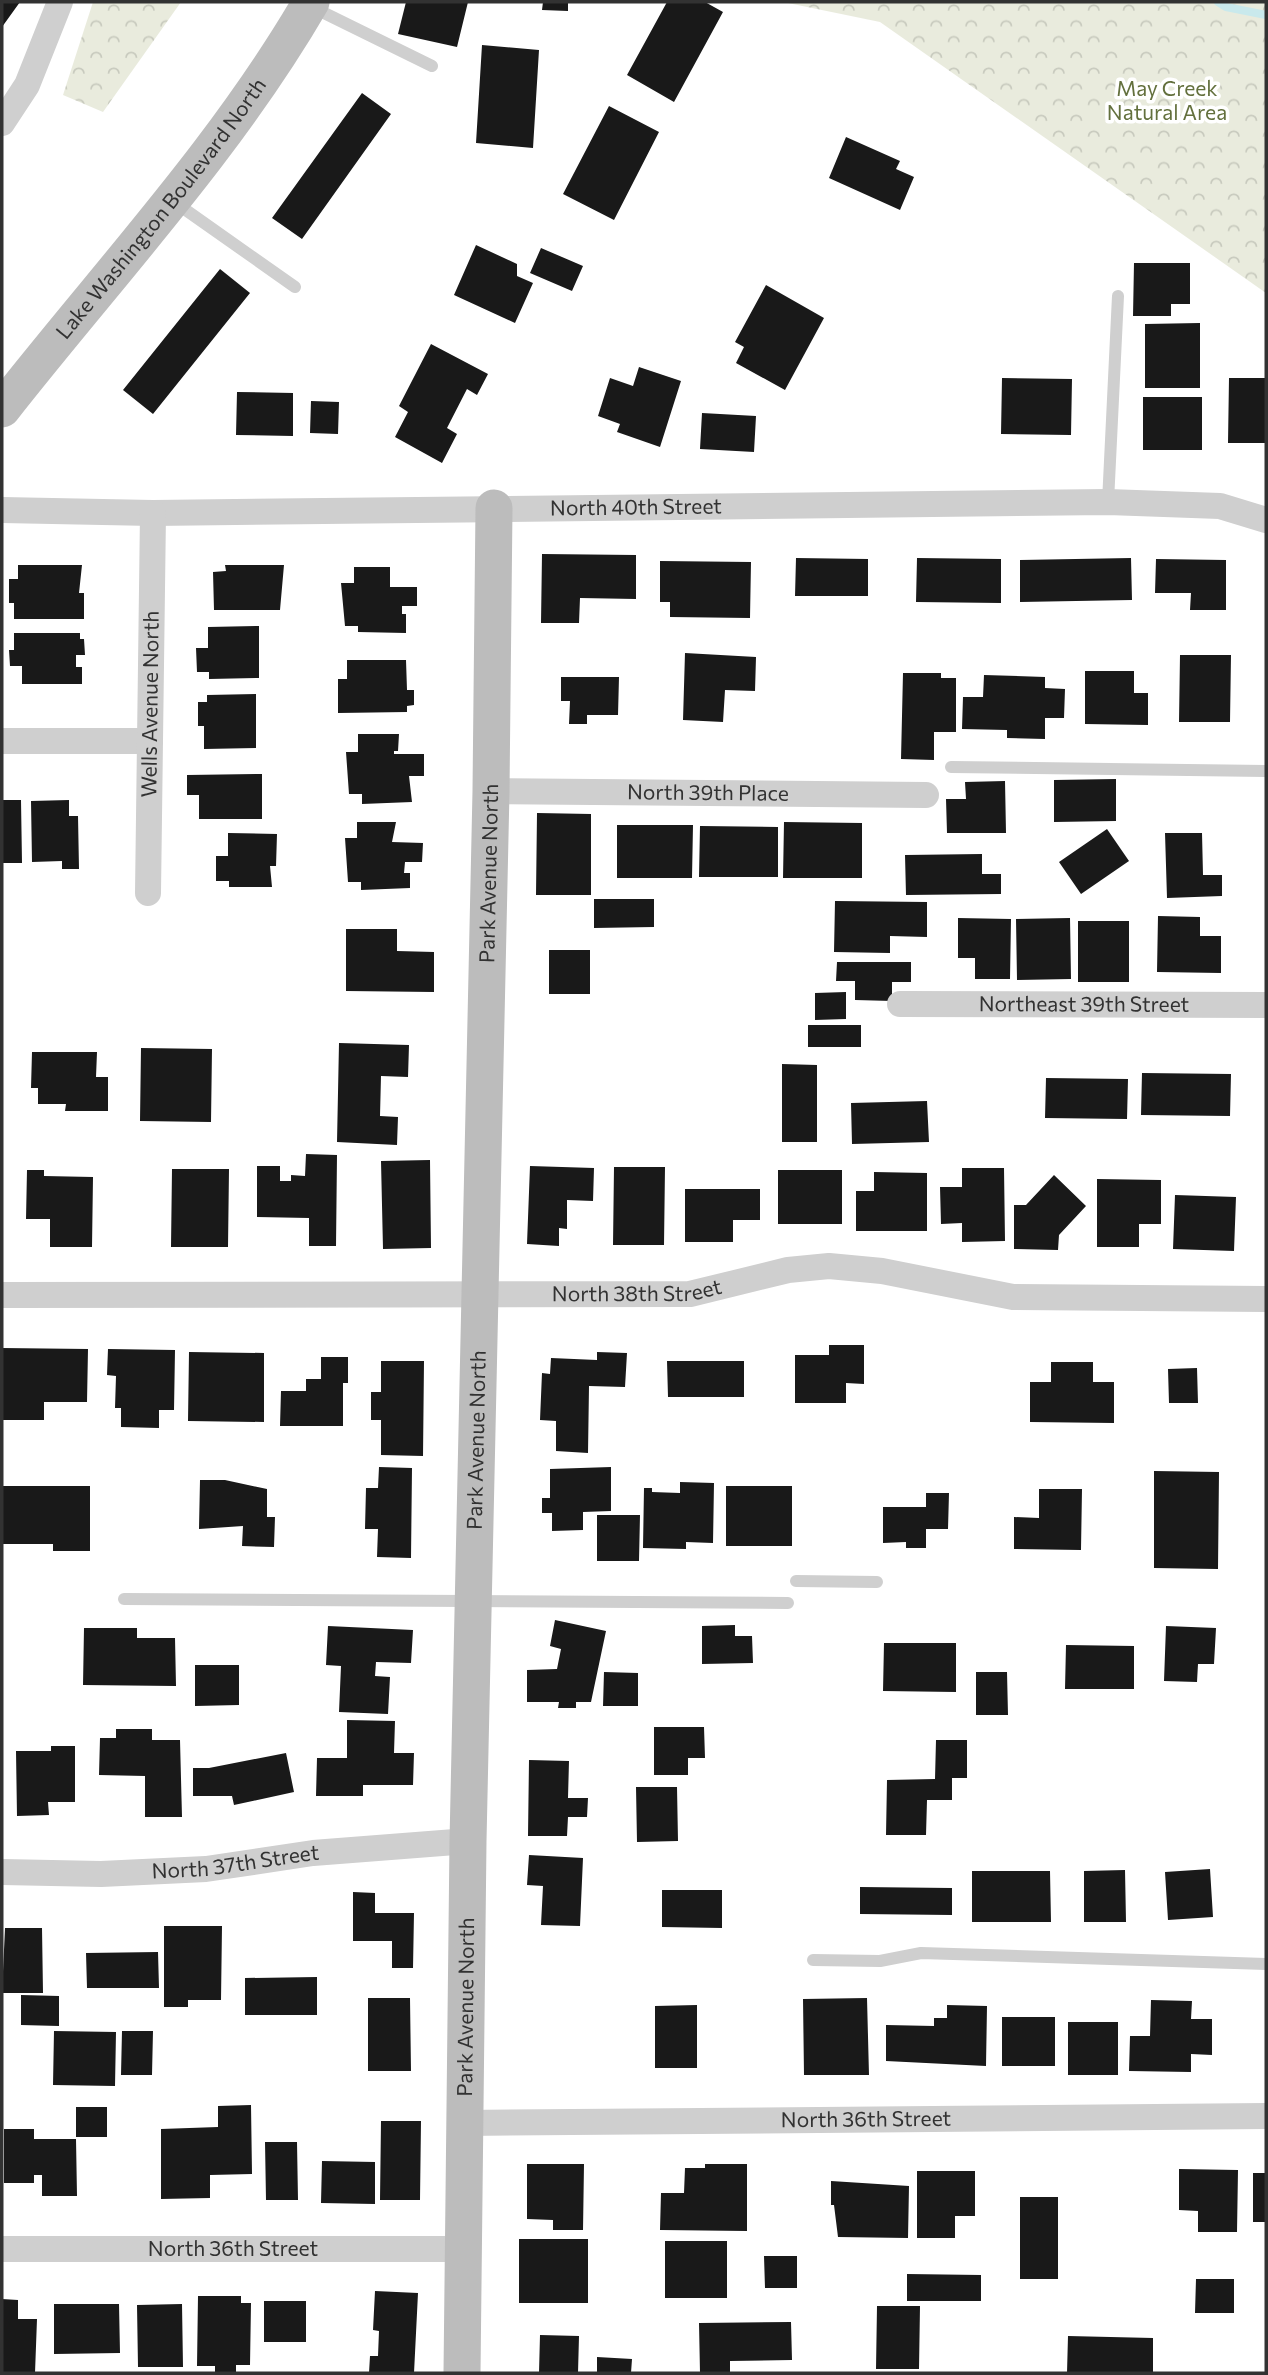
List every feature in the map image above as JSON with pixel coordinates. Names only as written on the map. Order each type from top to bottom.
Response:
[{"type":"street","points":[[2,123],[27,85],[60,2]]},
{"type":"street","name":"Lake Washington Boulevard North","points":[[2,409],[173,201],[232,122],[310,4]]},
{"type":"street","name":"North 40th Street","points":[[2,510],[153,513],[1108,502],[1220,506],[1266,520]]},
{"type":"street","name":"Park Avenue North","points":[[462,2373],[468,1841],[491,791],[494,508]]},
{"type":"street","name":"Wells Avenue North","points":[[148,893],[153,513]]},
{"type":"street","points":[[2,741],[150,741]]},
{"type":"street","name":"North 39th Place","points":[[491,791],[926,794]]},
{"type":"street","name":"Northeast 39th Street","points":[[900,1004],[1266,1005]]},
{"type":"street","name":"North 38th Street","points":[[2,1295],[690,1294],[788,1270],[829,1266],[883,1271],[1013,1297],[1266,1299]]},
{"type":"street","name":"North 37th Street","points":[[2,1872],[101,1874],[206,1869],[313,1853],[468,1841]]},
{"type":"street","name":"North 36th Street","points":[[465,2123],[1266,2116]]},
{"type":"street","name":"North 36th Street","points":[[2,2249],[463,2249]]},
{"type":"lane","points":[[310,4],[432,66]]},
{"type":"lane","points":[[173,201],[295,287]]},
{"type":"lane","points":[[1108,502],[1118,296]]},
{"type":"lane","points":[[951,767],[1266,771]]},
{"type":"lane","points":[[796,1581],[877,1582]]},
{"type":"lane","points":[[124,1599],[788,1603]]},
{"type":"lane","points":[[813,1960],[880,1961],[921,1953],[1266,1964]]},
{"type":"green space","points":[[93,2],[181,2],[103,112],[63,95]]},
{"type":"green space","name":"May Creek Natural Area","points":[[783,2],[1266,2],[1266,293],[880,22]]},
{"type":"building","points":[[2,2],[20,2],[2,27]]},
{"type":"building","points":[[406,2],[468,2],[457,47],[398,34]]},
{"type":"building","points":[[543,2],[568,2],[568,11],[542,10]]},
{"type":"building","points":[[667,2],[705,2],[723,12],[674,102],[627,75]]},
{"type":"building","points":[[482,45],[539,50],[533,148],[476,143]]},
{"type":"building","points":[[362,93],[391,114],[302,239],[272,218]]},
{"type":"building","points":[[609,106],[659,132],[614,220],[563,194]]},
{"type":"building","points":[[846,137],[900,161],[896,169],[914,177],[900,210],[829,178]]},
{"type":"building","points":[[476,245],[517,264],[517,276],[533,283],[515,323],[454,295]]},
{"type":"building","points":[[541,248],[583,266],[572,291],[530,273]]},
{"type":"building","points":[[1134,263],[1190,263],[1190,304],[1171,304],[1171,316],[1133,316]]},
{"type":"building","points":[[220,269],[250,293],[153,414],[123,390]]},
{"type":"building","points":[[766,285],[824,318],[785,390],[736,363],[744,347],[735,342]]},
{"type":"building","points":[[1200,323],[1200,388],[1145,388],[1145,324]]},
{"type":"building","points":[[431,344],[488,374],[477,395],[467,389],[447,428],[457,434],[442,463],[395,437],[408,412],[399,406]]},
{"type":"building","points":[[639,367],[681,381],[660,447],[617,432],[620,424],[598,416],[610,378],[633,386]]},
{"type":"building","points":[[1002,378],[1072,379],[1071,435],[1001,434]]},
{"type":"building","points":[[1229,378],[1266,378],[1266,443],[1228,443]]},
{"type":"building","points":[[237,392],[293,393],[293,436],[236,435]]},
{"type":"building","points":[[1143,397],[1202,397],[1202,450],[1143,450]]},
{"type":"building","points":[[311,401],[339,402],[338,434],[310,433]]},
{"type":"building","points":[[702,413],[756,416],[754,452],[700,449]]},
{"type":"building","points":[[542,554],[636,555],[636,599],[580,598],[579,623],[541,623]]},
{"type":"building","points":[[796,558],[868,559],[868,596],[795,596]]},
{"type":"building","points":[[917,558],[1001,559],[1001,603],[916,602]]},
{"type":"building","points":[[1131,558],[1132,600],[1020,602],[1020,560]]},
{"type":"building","points":[[1156,559],[1226,560],[1226,610],[1190,610],[1191,593],[1155,593]]},
{"type":"building","points":[[660,561],[751,562],[750,618],[670,617],[670,602],[660,602]]},
{"type":"building","points":[[18,565],[82,565],[79,593],[84,593],[84,619],[14,619],[14,603],[9,603],[9,579],[18,579]]},
{"type":"building","points":[[225,565],[284,565],[280,610],[214,610],[213,572],[226,571]]},
{"type":"building","points":[[354,567],[390,567],[390,587],[417,587],[417,606],[402,606],[402,614],[406,614],[406,633],[358,632],[358,626],[345,626],[341,583],[354,583]]},
{"type":"building","points":[[259,626],[259,678],[209,679],[209,672],[197,672],[196,648],[208,648],[208,627]]},
{"type":"building","points":[[14,633],[80,633],[80,639],[84,639],[85,655],[76,655],[76,667],[82,667],[82,684],[22,684],[22,666],[10,666],[9,650],[14,650]]},
{"type":"building","points":[[685,653],[756,657],[755,691],[725,690],[723,722],[683,720]]},
{"type":"building","points":[[1180,655],[1231,655],[1230,722],[1179,722]]},
{"type":"building","points":[[347,660],[406,660],[407,690],[414,690],[414,705],[407,706],[407,712],[338,713],[338,679],[347,679]]},
{"type":"building","points":[[1085,671],[1134,671],[1134,693],[1148,693],[1148,725],[1085,724]]},
{"type":"building","points":[[903,673],[941,673],[941,678],[956,678],[956,732],[934,732],[934,760],[901,759]]},
{"type":"building","points":[[984,675],[1045,677],[1045,688],[1065,689],[1064,718],[1045,718],[1045,739],[1007,738],[1007,730],[962,729],[963,697],[983,697]]},
{"type":"building","points":[[561,677],[619,677],[618,715],[587,715],[587,724],[569,724],[570,701],[561,701]]},
{"type":"building","points":[[256,694],[256,748],[204,749],[204,726],[198,726],[198,702],[207,702],[207,695]]},
{"type":"building","points":[[358,734],[399,734],[398,751],[394,751],[394,754],[424,754],[424,776],[409,776],[412,802],[362,804],[362,794],[349,794],[346,752],[358,752]]},
{"type":"building","points":[[262,774],[262,819],[199,819],[199,795],[187,795],[187,775]]},
{"type":"building","points":[[1116,779],[1116,821],[1054,822],[1054,780]]},
{"type":"building","points":[[1005,781],[1006,833],[947,833],[946,799],[966,799],[965,782]]},
{"type":"building","points":[[2,800],[21,800],[22,863],[2,863]]},
{"type":"building","points":[[69,800],[69,816],[78,816],[79,869],[62,869],[62,861],[32,862],[31,801]]},
{"type":"building","points":[[537,813],[591,814],[591,895],[536,895]]},
{"type":"building","points":[[357,822],[396,822],[392,842],[423,843],[422,862],[405,862],[404,873],[410,873],[410,888],[361,890],[361,882],[348,882],[345,838],[357,838]]},
{"type":"building","points":[[784,822],[862,823],[862,878],[783,878]]},
{"type":"building","points":[[617,825],[693,825],[692,878],[617,878]]},
{"type":"building","points":[[700,826],[778,827],[778,877],[699,877]]},
{"type":"building","points":[[1107,829],[1129,861],[1081,894],[1059,862]]},
{"type":"building","points":[[228,833],[277,834],[276,866],[270,866],[272,887],[229,887],[229,881],[216,881],[216,856],[228,856]]},
{"type":"building","points":[[1165,833],[1202,833],[1203,875],[1222,875],[1222,896],[1167,898]]},
{"type":"building","points":[[982,854],[982,874],[1001,874],[1001,894],[906,895],[905,855]]},
{"type":"building","points":[[594,899],[654,899],[654,927],[594,928]]},
{"type":"building","points":[[835,901],[927,902],[927,937],[890,936],[890,953],[834,952]]},
{"type":"building","points":[[1158,916],[1200,917],[1200,936],[1221,936],[1221,973],[1157,972]]},
{"type":"building","points":[[958,918],[1011,919],[1010,979],[975,979],[975,958],[958,958]]},
{"type":"building","points":[[1070,918],[1071,979],[1017,980],[1016,919]]},
{"type":"building","points":[[1078,921],[1129,921],[1129,982],[1078,982]]},
{"type":"building","points":[[346,929],[397,929],[397,951],[434,952],[434,992],[346,991]]},
{"type":"building","points":[[549,950],[590,950],[590,994],[549,994]]},
{"type":"building","points":[[837,962],[911,962],[911,982],[892,982],[892,1001],[855,1000],[855,981],[836,981]]},
{"type":"building","points":[[846,992],[846,1019],[815,1020],[815,993]]},
{"type":"building","points":[[808,1025],[861,1025],[861,1047],[808,1047]]},
{"type":"building","points":[[339,1043],[409,1045],[408,1077],[381,1076],[380,1116],[398,1117],[397,1145],[337,1142]]},
{"type":"building","points":[[141,1048],[212,1049],[211,1122],[140,1121]]},
{"type":"building","points":[[32,1052],[97,1052],[96,1077],[108,1077],[108,1111],[65,1111],[66,1104],[38,1104],[38,1088],[31,1088]]},
{"type":"building","points":[[782,1064],[817,1065],[817,1142],[782,1142]]},
{"type":"building","points":[[1142,1073],[1231,1074],[1230,1116],[1141,1115]]},
{"type":"building","points":[[1046,1078],[1128,1079],[1127,1119],[1045,1118]]},
{"type":"building","points":[[927,1101],[929,1142],[852,1144],[851,1103]]},
{"type":"building","points":[[306,1154],[337,1155],[336,1246],[309,1246],[309,1218],[257,1217],[257,1166],[280,1166],[280,1181],[291,1181],[291,1175],[305,1176]]},
{"type":"building","points":[[430,1160],[431,1248],[383,1249],[381,1161]]},
{"type":"building","points":[[530,1166],[594,1168],[593,1201],[567,1200],[567,1229],[559,1228],[559,1246],[527,1244]]},
{"type":"building","points":[[614,1167],[665,1167],[664,1245],[613,1245]]},
{"type":"building","points":[[962,1168],[1004,1168],[1005,1241],[962,1242],[962,1223],[941,1224],[940,1187],[962,1187]]},
{"type":"building","points":[[172,1169],[229,1169],[228,1247],[171,1247]]},
{"type":"building","points":[[27,1170],[44,1170],[44,1176],[93,1177],[92,1247],[50,1247],[50,1219],[26,1219]]},
{"type":"building","points":[[778,1170],[842,1170],[842,1224],[778,1224]]},
{"type":"building","points":[[874,1172],[927,1173],[927,1231],[856,1231],[856,1191],[874,1191]]},
{"type":"building","points":[[1054,1175],[1086,1206],[1059,1235],[1058,1250],[1014,1249],[1014,1205],[1026,1205]]},
{"type":"building","points":[[1097,1179],[1161,1180],[1161,1224],[1139,1224],[1139,1247],[1097,1247]]},
{"type":"building","points":[[685,1189],[760,1189],[760,1220],[733,1220],[733,1242],[685,1242]]},
{"type":"building","points":[[1175,1195],[1236,1197],[1234,1251],[1173,1249]]},
{"type":"building","points":[[829,1345],[864,1345],[864,1384],[846,1383],[846,1403],[795,1403],[795,1355],[829,1355]]},
{"type":"building","points":[[2,1348],[88,1349],[87,1402],[44,1402],[44,1420],[2,1420]]},
{"type":"building","points":[[108,1349],[175,1350],[174,1410],[159,1410],[159,1428],[121,1427],[121,1408],[115,1408],[116,1376],[107,1375]]},
{"type":"building","points":[[189,1352],[264,1353],[264,1422],[188,1421]]},
{"type":"building","points":[[597,1352],[627,1353],[625,1387],[589,1386],[588,1453],[556,1451],[556,1421],[540,1420],[542,1373],[550,1374],[551,1358],[597,1360]]},
{"type":"building","points":[[321,1357],[348,1357],[348,1383],[343,1383],[343,1426],[280,1426],[281,1391],[306,1391],[306,1379],[321,1379]]},
{"type":"building","points":[[381,1361],[424,1361],[423,1456],[381,1455],[381,1420],[371,1420],[371,1392],[381,1392]]},
{"type":"building","points":[[667,1361],[744,1361],[744,1397],[668,1397]]},
{"type":"building","points":[[1051,1362],[1093,1362],[1093,1382],[1114,1382],[1114,1423],[1030,1422],[1030,1382],[1051,1382]]},
{"type":"building","points":[[1197,1368],[1198,1403],[1169,1403],[1168,1369]]},
{"type":"building","points":[[379,1467],[412,1468],[411,1558],[377,1557],[378,1529],[365,1529],[366,1488],[378,1488]]},
{"type":"building","points":[[611,1467],[611,1511],[583,1512],[583,1530],[552,1531],[552,1513],[542,1513],[542,1498],[550,1498],[550,1469]]},
{"type":"building","points":[[1154,1471],[1219,1472],[1218,1569],[1154,1568]]},
{"type":"building","points":[[200,1480],[225,1480],[267,1489],[267,1517],[275,1517],[274,1547],[242,1546],[243,1526],[199,1529]]},
{"type":"building","points":[[680,1482],[714,1483],[713,1543],[686,1542],[686,1549],[643,1548],[644,1488],[652,1488],[652,1492],[680,1493]]},
{"type":"building","points":[[2,1486],[90,1486],[90,1551],[53,1551],[53,1544],[2,1544]]},
{"type":"building","points":[[726,1486],[792,1486],[792,1546],[726,1546]]},
{"type":"building","points":[[1039,1489],[1082,1489],[1081,1550],[1014,1549],[1014,1517],[1039,1518]]},
{"type":"building","points":[[926,1493],[949,1493],[948,1529],[926,1529],[926,1548],[906,1548],[906,1542],[883,1543],[883,1507],[926,1507]]},
{"type":"building","points":[[597,1515],[640,1515],[639,1561],[597,1561]]},
{"type":"building","points":[[555,1620],[606,1631],[591,1702],[576,1702],[576,1708],[558,1708],[559,1702],[527,1702],[527,1670],[557,1669],[561,1649],[550,1646]]},
{"type":"building","points":[[735,1625],[735,1636],[752,1636],[753,1663],[702,1664],[702,1626]]},
{"type":"building","points":[[328,1626],[413,1630],[411,1663],[376,1662],[375,1676],[390,1677],[388,1714],[339,1712],[341,1666],[326,1665]]},
{"type":"building","points":[[1166,1626],[1216,1628],[1214,1664],[1198,1664],[1197,1682],[1164,1681]]},
{"type":"building","points":[[84,1628],[137,1628],[137,1638],[175,1638],[176,1686],[83,1685]]},
{"type":"building","points":[[884,1643],[956,1643],[956,1692],[883,1691]]},
{"type":"building","points":[[1066,1645],[1134,1646],[1134,1689],[1065,1689]]},
{"type":"building","points":[[195,1665],[239,1665],[239,1705],[195,1706]]},
{"type":"building","points":[[604,1672],[638,1673],[638,1706],[603,1706]]},
{"type":"building","points":[[976,1672],[1007,1672],[1008,1715],[976,1715]]},
{"type":"building","points":[[347,1720],[395,1721],[394,1753],[414,1753],[413,1785],[363,1785],[363,1796],[316,1796],[317,1758],[347,1758]]},
{"type":"building","points":[[654,1727],[704,1727],[705,1758],[688,1758],[688,1775],[654,1775]]},
{"type":"building","points":[[116,1729],[152,1729],[152,1740],[180,1740],[182,1817],[145,1817],[145,1776],[99,1775],[100,1738],[116,1738]]},
{"type":"building","points":[[936,1740],[967,1740],[967,1778],[952,1778],[952,1800],[927,1800],[926,1835],[886,1835],[887,1780],[935,1779]]},
{"type":"building","points":[[51,1746],[75,1746],[75,1802],[48,1802],[49,1815],[17,1816],[16,1751],[51,1751]]},
{"type":"building","points":[[286,1753],[294,1792],[234,1805],[232,1796],[193,1796],[193,1768],[209,1768]]},
{"type":"building","points":[[529,1760],[569,1761],[568,1798],[588,1798],[587,1817],[568,1817],[567,1836],[528,1836]]},
{"type":"building","points":[[636,1787],[677,1787],[678,1841],[637,1842]]},
{"type":"building","points":[[529,1855],[583,1858],[580,1926],[541,1925],[543,1886],[527,1885]]},
{"type":"building","points":[[1210,1869],[1213,1917],[1168,1920],[1165,1872]]},
{"type":"building","points":[[1125,1870],[1126,1922],[1084,1922],[1084,1871]]},
{"type":"building","points":[[972,1871],[1050,1871],[1051,1922],[972,1922]]},
{"type":"building","points":[[860,1887],[952,1888],[952,1915],[860,1914]]},
{"type":"building","points":[[662,1890],[722,1890],[722,1928],[662,1927]]},
{"type":"building","points":[[353,1892],[375,1893],[375,1913],[414,1913],[413,1968],[392,1968],[392,1941],[353,1941]]},
{"type":"building","points":[[164,1926],[222,1926],[221,2000],[188,2000],[188,2007],[164,2007]]},
{"type":"building","points":[[5,1928],[42,1928],[43,1993],[2,1993]]},
{"type":"building","points":[[158,1952],[159,1988],[87,1988],[86,1953]]},
{"type":"building","points":[[317,1977],[317,2015],[245,2015],[245,1978]]},
{"type":"building","points":[[21,1995],[59,1996],[59,2026],[21,2025]]},
{"type":"building","points":[[368,1998],[410,1998],[411,2071],[368,2071]]},
{"type":"building","points":[[867,1998],[869,2075],[804,2075],[803,1999]]},
{"type":"building","points":[[1151,2000],[1192,2001],[1191,2019],[1212,2019],[1212,2055],[1191,2054],[1191,2072],[1129,2071],[1130,2036],[1150,2036]]},
{"type":"building","points":[[697,2005],[697,2068],[655,2068],[655,2006]]},
{"type":"building","points":[[947,2005],[987,2006],[986,2066],[886,2061],[886,2025],[934,2026],[934,2018],[947,2018]]},
{"type":"building","points":[[1002,2017],[1055,2017],[1055,2066],[1002,2066]]},
{"type":"building","points":[[1068,2022],[1118,2022],[1118,2075],[1068,2075]]},
{"type":"building","points":[[54,2031],[116,2032],[115,2086],[53,2085]]},
{"type":"building","points":[[122,2031],[153,2031],[152,2075],[121,2075]]},
{"type":"building","points":[[251,2105],[252,2174],[210,2175],[210,2198],[161,2199],[161,2129],[218,2127],[218,2106]]},
{"type":"building","points":[[76,2107],[107,2107],[107,2137],[76,2137]]},
{"type":"building","points":[[381,2121],[421,2121],[420,2200],[380,2200]]},
{"type":"building","points":[[4,2129],[34,2129],[34,2139],[76,2139],[77,2196],[42,2196],[42,2175],[34,2175],[34,2183],[4,2183]]},
{"type":"building","points":[[265,2142],[297,2142],[298,2200],[266,2200]]},
{"type":"building","points":[[322,2161],[375,2162],[375,2204],[321,2203]]},
{"type":"building","points":[[527,2164],[584,2164],[583,2230],[553,2230],[553,2220],[527,2219]]},
{"type":"building","points":[[705,2164],[747,2164],[747,2231],[660,2230],[661,2193],[684,2193],[685,2168],[705,2168]]},
{"type":"building","points":[[1179,2169],[1238,2170],[1237,2232],[1198,2232],[1198,2211],[1179,2210]]},
{"type":"building","points":[[917,2171],[975,2171],[975,2216],[955,2216],[955,2238],[917,2238]]},
{"type":"building","points":[[1253,2173],[1266,2173],[1266,2222],[1253,2222]]},
{"type":"building","points":[[831,2181],[909,2186],[908,2238],[838,2237],[834,2205],[831,2205]]},
{"type":"building","points":[[1020,2197],[1058,2197],[1058,2279],[1020,2279]]},
{"type":"building","points":[[519,2239],[588,2239],[588,2303],[519,2303]]},
{"type":"building","points":[[665,2241],[727,2241],[727,2298],[665,2298]]},
{"type":"building","points":[[764,2256],[797,2256],[797,2288],[765,2288]]},
{"type":"building","points":[[907,2274],[981,2275],[981,2301],[907,2301]]},
{"type":"building","points":[[1196,2279],[1234,2279],[1234,2313],[1195,2313]]},
{"type":"building","points":[[375,2291],[418,2293],[414,2373],[369,2373],[370,2356],[378,2356],[379,2331],[373,2330]]},
{"type":"building","points":[[198,2296],[241,2296],[241,2303],[251,2303],[250,2365],[236,2365],[236,2373],[215,2373],[215,2366],[197,2366]]},
{"type":"building","points":[[2,2299],[18,2300],[18,2319],[37,2319],[35,2373],[2,2373]]},
{"type":"building","points":[[264,2301],[306,2301],[306,2342],[264,2342]]},
{"type":"building","points":[[54,2304],[119,2304],[120,2353],[54,2354]]},
{"type":"building","points":[[182,2304],[183,2367],[138,2367],[137,2305]]},
{"type":"building","points":[[877,2306],[920,2306],[919,2369],[876,2369]]},
{"type":"building","points":[[791,2322],[792,2360],[730,2361],[730,2373],[700,2373],[699,2323]]},
{"type":"building","points":[[540,2335],[579,2336],[578,2373],[539,2373]]},
{"type":"building","points":[[1068,2336],[1153,2338],[1153,2373],[1067,2373]]},
{"type":"building","points":[[597,2357],[632,2359],[631,2373],[597,2373]]},
{"type":"waterway","points":[[1218,2],[1226,7],[1266,15]]}]
